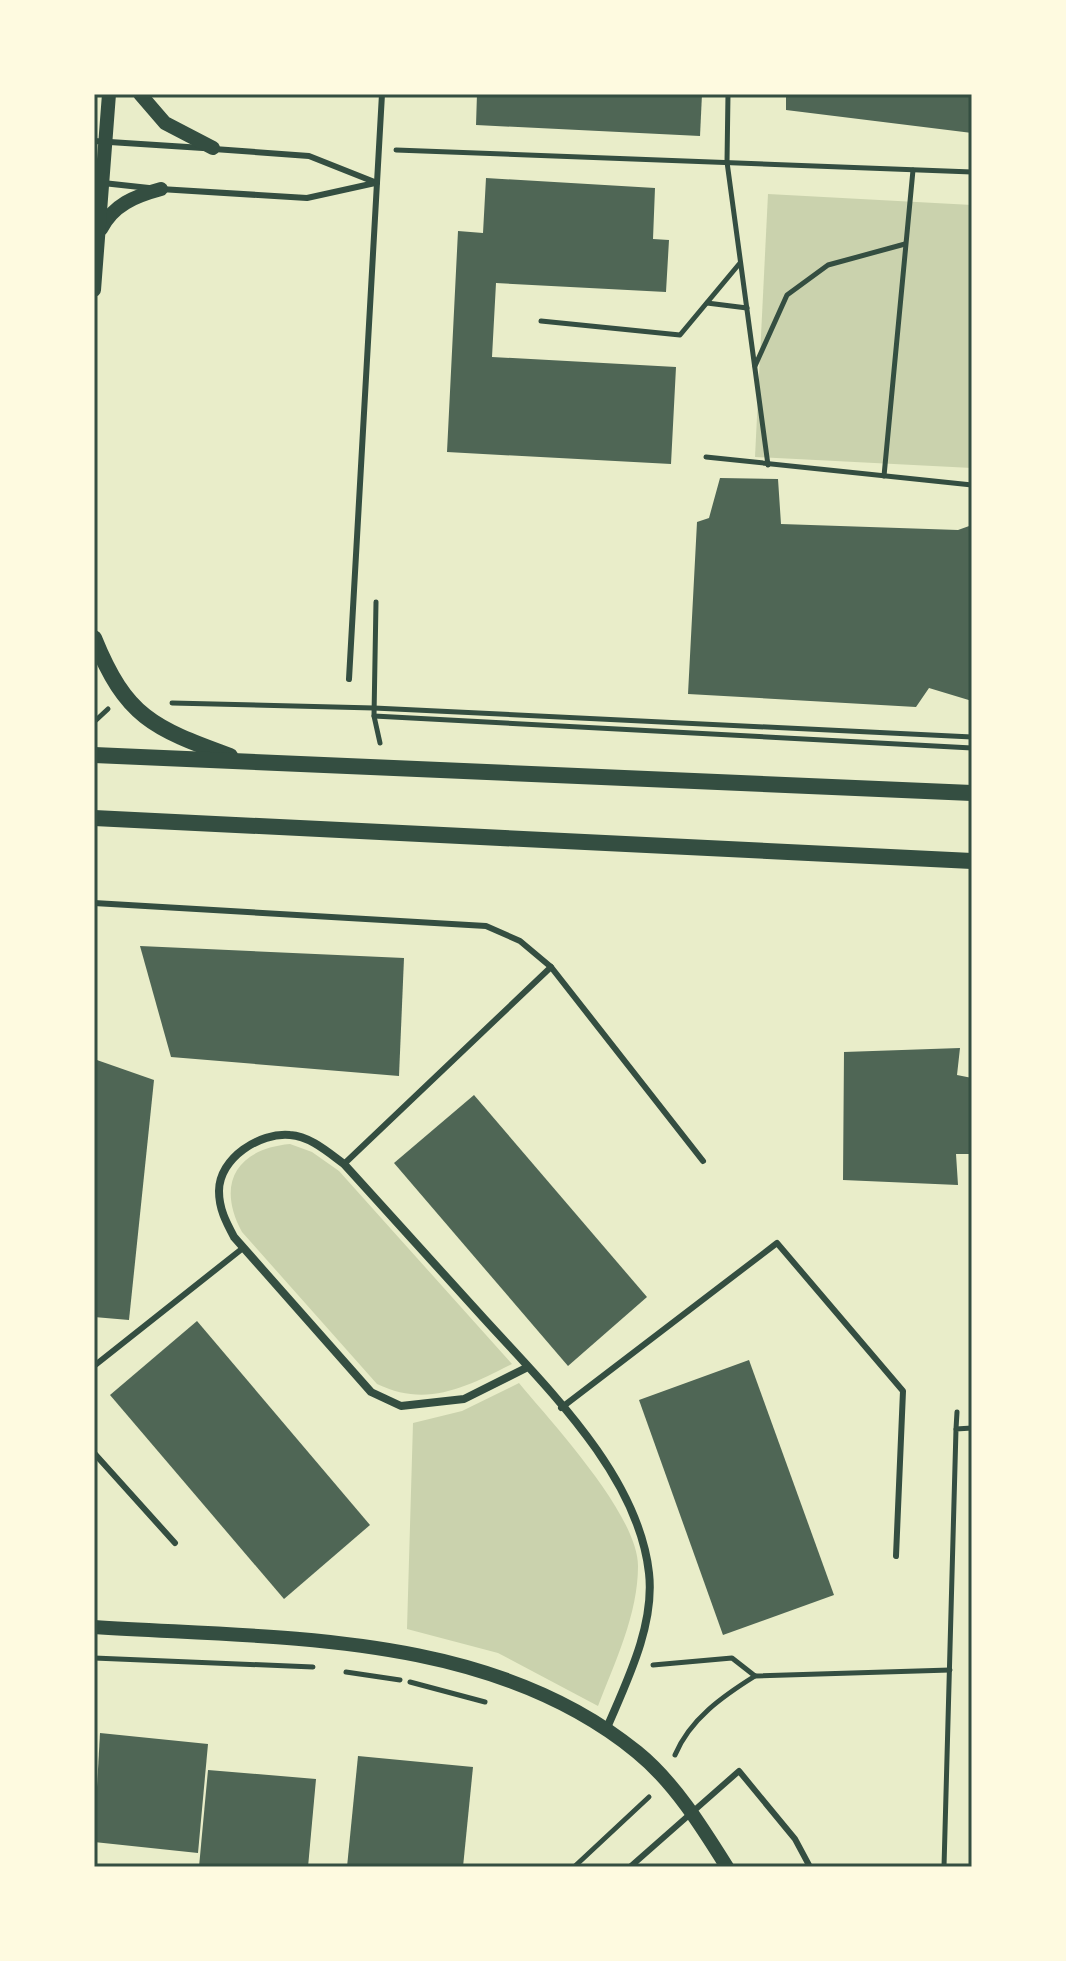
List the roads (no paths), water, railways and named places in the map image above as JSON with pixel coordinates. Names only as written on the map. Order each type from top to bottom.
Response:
[{"type":"main road","points":[[94,638],[123,696],[141,716],[171,735],[246,762]]},
{"type":"main road","points":[[94,755],[972,793]]},
{"type":"main road","points":[[94,818],[972,861]]},
{"type":"street","points":[[94,290],[99,233],[100,140],[109,94]]},
{"type":"street","points":[[140,94],[165,123],[213,148]]},
{"type":"street","points":[[99,233],[108,215],[121,205],[161,189]]},
{"type":"street","points":[[528,1367],[464,1399],[401,1406],[371,1392],[243,1248],[221,1212],[219,1187],[226,1169],[246,1147],[264,1137],[291,1134],[317,1144],[344,1164],[528,1367],[598,1451],[630,1507],[642,1540],[649,1575],[645,1621],[633,1667],[606,1730]]},
{"type":"street","points":[[94,1627],[331,1643],[400,1653],[517,1682],[606,1730],[639,1753],[689,1812],[727,1867]]},
{"type":"lane","points":[[349,679],[382,94]]},
{"type":"lane","points":[[100,140],[309,156],[377,183]]},
{"type":"lane","points":[[98,180],[161,189],[307,198],[377,183]]},
{"type":"lane","points":[[94,903],[486,926],[520,941],[551,967],[703,1161]]},
{"type":"lane","points":[[344,1164],[551,967]]},
{"type":"lane","points":[[561,1408],[777,1243],[903,1391],[896,1556]]},
{"type":"lane","points":[[94,1366],[243,1248]]},
{"type":"lane","points":[[94,1453],[175,1543]]},
{"type":"lane","points":[[630,1867],[739,1771],[795,1839],[810,1867]]}]
